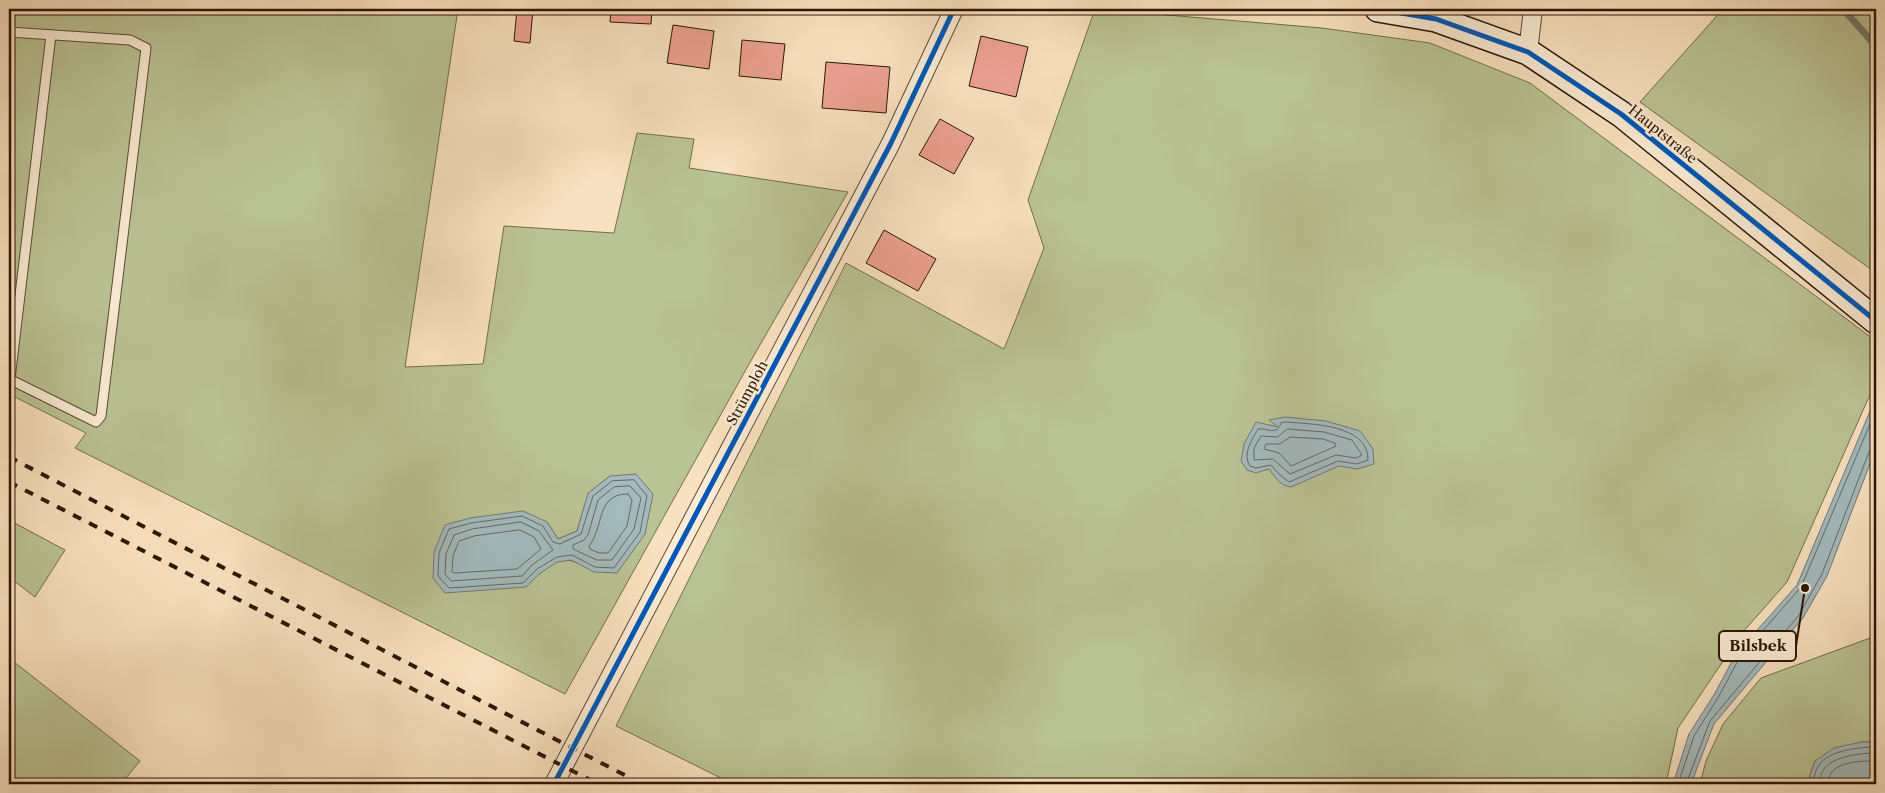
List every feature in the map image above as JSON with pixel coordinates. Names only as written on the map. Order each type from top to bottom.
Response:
[{"type":"main road","name":"Hauptstraße","points":[[1378,9],[1436,19],[1528,52],[1621,114],[1876,321]]},
{"type":"street","name":"Strümploh","points":[[554,784],[891,143],[954,9]]},
{"type":"street","points":[[1528,52],[1533,9]]},
{"type":"lane","points":[[9,32],[130,40],[146,48],[102,416],[96,422],[9,379],[51,35]]},
{"type":"green space","points":[[9,9],[458,9],[405,367],[483,364],[504,226],[614,233],[637,133],[694,139],[689,168],[848,192],[749,364],[565,694],[75,448],[86,433],[9,394]],"holes":[[[610,476],[594,572],[575,562],[559,561],[535,577],[526,587],[547,522],[558,539],[577,531],[589,493]]]},
{"type":"green space","points":[[1095,9],[1322,28],[1430,43],[1530,83],[1876,341],[1876,381],[1787,582],[1742,633],[1678,728],[1666,784],[733,784],[616,726],[846,263],[1004,349],[1044,248],[1028,200]]},
{"type":"green space","points":[[1723,9],[1876,9],[1876,273],[1640,102]]},
{"type":"green space","points":[[9,520],[65,550],[35,597],[9,577]]},
{"type":"green space","points":[[1876,637],[1876,742],[1861,742],[1815,761],[1807,784],[1700,784],[1706,761],[1723,724],[1761,678]]},
{"type":"green space","points":[[9,658],[140,761],[121,784],[13,784],[9,779]]},
{"type":"water","points":[[1876,397],[1876,448],[1827,576],[1803,618],[1714,724],[1691,784],[1673,784],[1689,734],[1715,693],[1736,654],[1797,585]]},
{"type":"water","points":[[1285,417],[1326,421],[1360,431],[1373,449],[1374,464],[1357,469],[1339,466],[1291,487],[1281,483],[1269,469],[1256,473],[1247,470],[1241,461],[1244,444],[1256,422],[1278,427],[1269,420]]},
{"type":"water","points":[[636,474],[653,494],[645,534],[617,573],[594,572],[571,560],[557,562],[539,574],[526,587],[445,593],[433,578],[434,552],[445,525],[470,518],[523,511],[547,522],[558,539],[577,531],[588,493],[610,476]]},
{"type":"water","points":[[1861,742],[1876,742],[1876,784],[1807,784],[1815,761],[1834,748]]},
{"type":"building","points":[[517,9],[533,9],[530,43],[514,41]]},
{"type":"building","points":[[556,9],[593,9],[593,13]]},
{"type":"building","points":[[611,9],[652,9],[651,24],[610,22]]},
{"type":"building","points":[[673,25],[714,31],[709,69],[667,63]]},
{"type":"building","points":[[981,36],[1028,47],[1016,97],[969,86]]},
{"type":"building","points":[[742,40],[785,44],[781,80],[739,76]]},
{"type":"building","points":[[826,62],[890,67],[886,113],[822,108]]},
{"type":"building","points":[[940,119],[974,138],[954,174],[919,155]]},
{"type":"building","points":[[884,230],[936,259],[918,291],[866,263]]},
{"type":"waterway","points":[[1843,9],[1876,46]]},
{"type":"railway","points":[[9,457],[642,784]]},
{"type":"railway","points":[[9,482],[598,784]]},
{"type":"cycle path","points":[[554,784],[891,143],[954,9]]},
{"type":"cycle path","points":[[1378,9],[1436,19],[1528,52],[1621,114],[1876,321]]},
{"type":"place","name":"Bilsbek","points":[[1805,588]]}]
